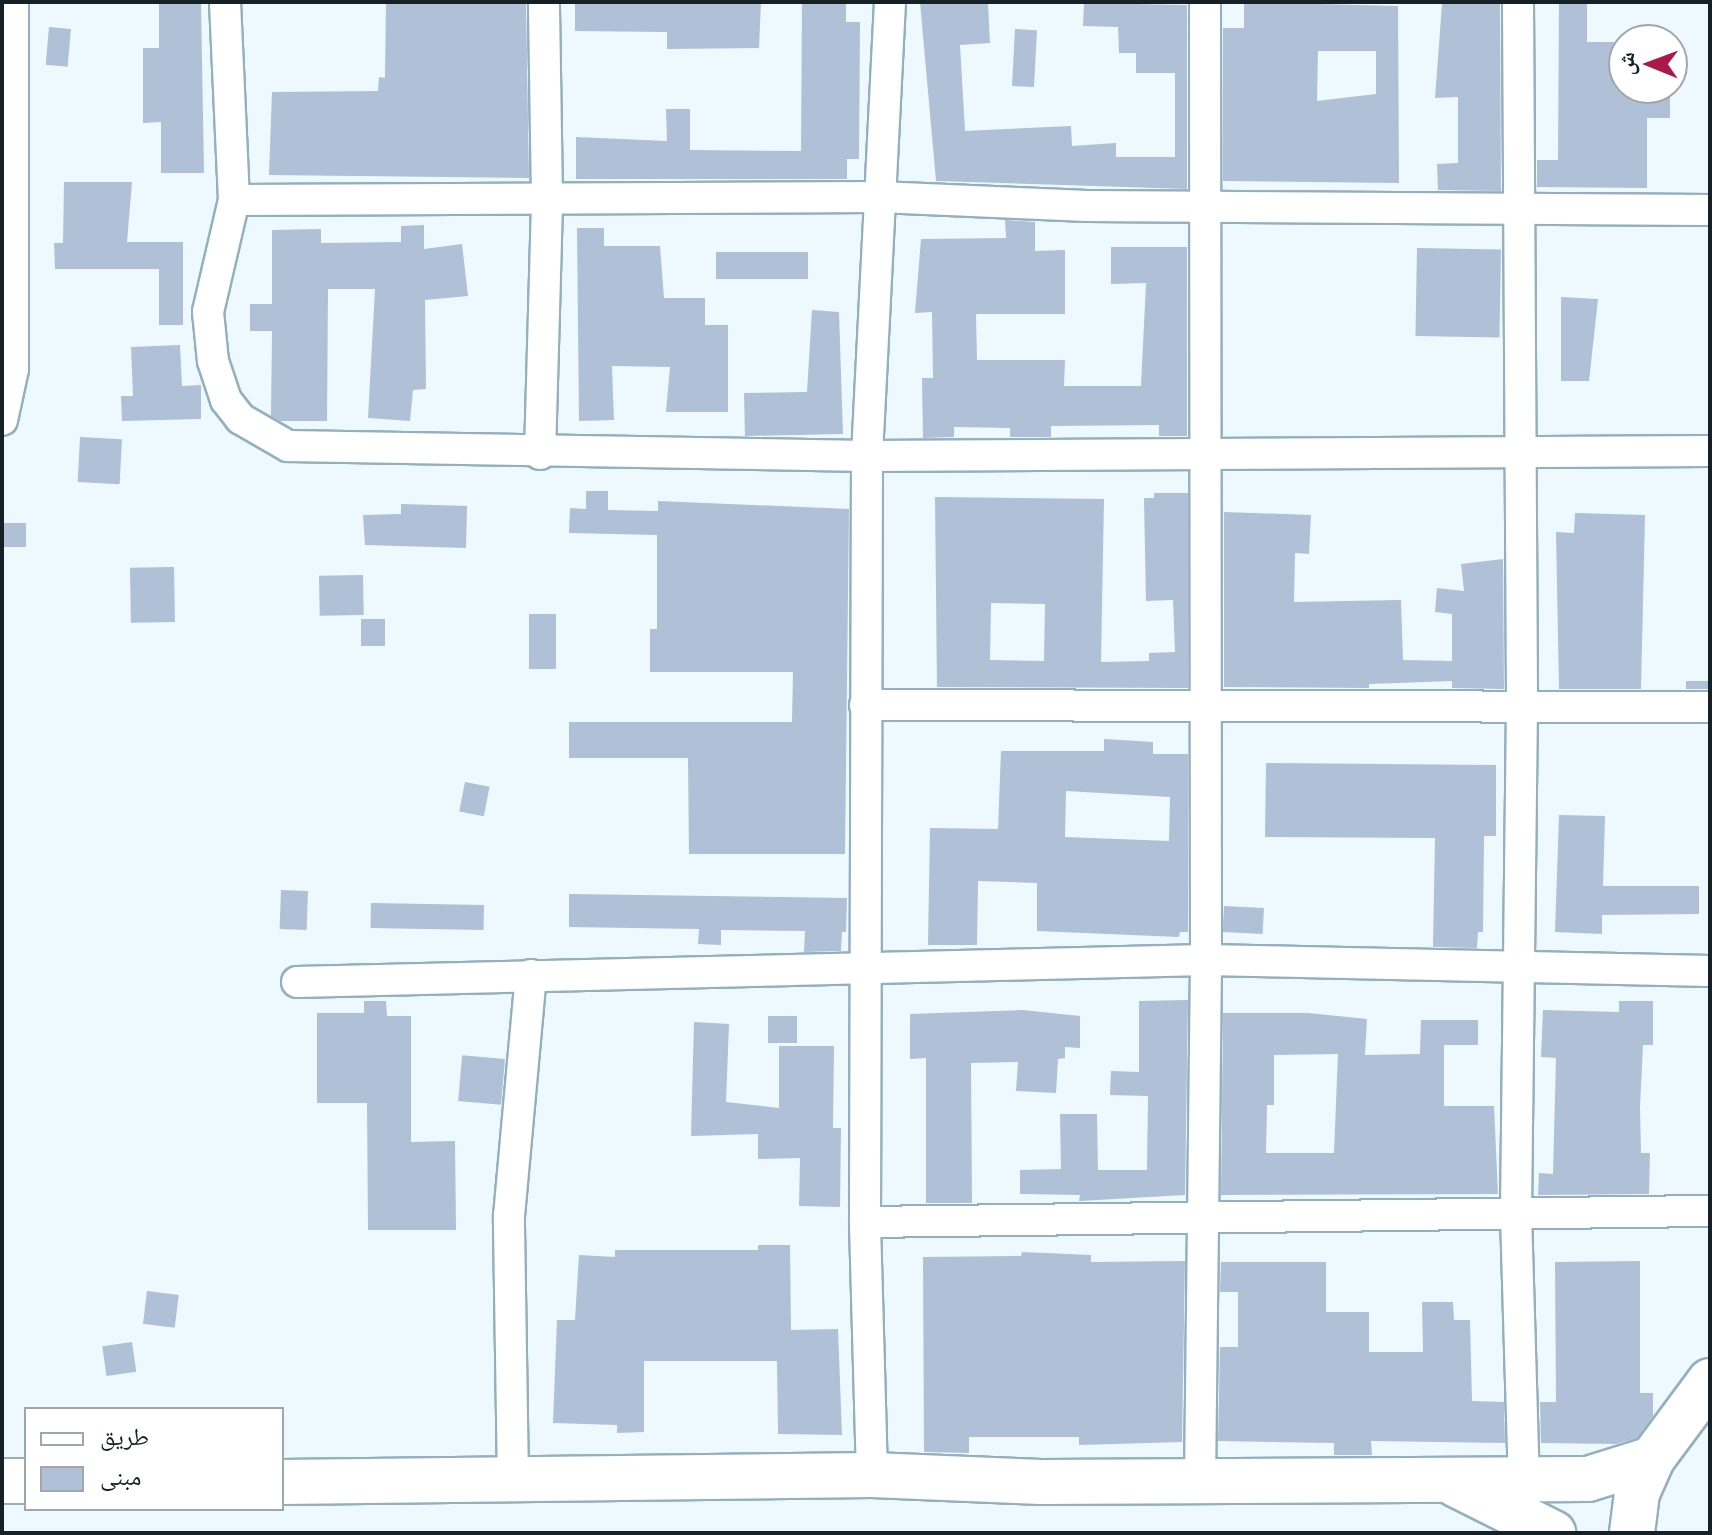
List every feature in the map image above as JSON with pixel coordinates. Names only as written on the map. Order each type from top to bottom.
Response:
[{"type":"main road","points":[[1632,1533],[1637,1493],[1652,1459],[1710,1381]]},
{"type":"main road","points":[[284,1482],[872,1475],[1200,1482],[1588,1479],[1652,1459]]},
{"type":"main road","points":[[2,1481],[24,1481]]},
{"type":"main road","points":[[1449,1481],[1553,1533]]},
{"type":"street","points":[[2,420],[13,369],[13,2]]},
{"type":"street","points":[[225,2],[234,200],[208,312],[213,361],[226,400],[241,419],[288,446],[540,454],[867,456],[1710,451]]},
{"type":"street","points":[[540,454],[547,199],[544,2]]},
{"type":"street","points":[[872,1475],[865,1222],[869,968],[865,705],[867,456],[890,2]]},
{"type":"street","points":[[1200,1482],[1208,456],[1205,2]]},
{"type":"street","points":[[1518,2],[1522,706],[1516,1215],[1524,1479]]},
{"type":"street","points":[[234,200],[879,197],[1087,206],[1207,204],[1710,210]]},
{"type":"street","points":[[865,705],[1710,707]]},
{"type":"street","points":[[297,982],[1206,960],[1710,971]]},
{"type":"street","points":[[513,1481],[509,1216],[531,975]]},
{"type":"street","points":[[865,1222],[1710,1211]]},
{"type":"building","points":[[159,2],[201,2],[204,173],[161,173],[161,122],[143,123],[143,48],[159,48]]},
{"type":"building","points":[[386,2],[526,2],[529,178],[269,175],[272,92],[378,91],[379,77],[385,78]]},
{"type":"building","points":[[575,2],[761,2],[759,48],[667,49],[667,32],[575,31]]},
{"type":"building","points":[[802,2],[846,2],[846,22],[860,22],[859,159],[847,159],[847,179],[576,179],[576,137],[667,141],[666,109],[690,109],[690,150],[801,151]]},
{"type":"building","points":[[920,2],[988,2],[990,43],[960,45],[965,131],[1071,126],[1072,146],[1116,143],[1116,157],[1175,157],[1175,73],[1136,73],[1136,53],[1119,53],[1118,27],[1083,26],[1084,3],[1187,5],[1187,189],[936,181]]},
{"type":"building","points":[[1244,2],[1398,6],[1399,183],[1223,181],[1223,28],[1244,28]],"holes":[[[1318,51],[1376,51],[1376,94],[1317,101]]]},
{"type":"building","points":[[1559,2],[1587,2],[1587,42],[1608,42],[1608,104],[1670,104],[1670,118],[1647,118],[1647,188],[1537,187],[1537,160],[1558,160]]},
{"type":"building","points":[[1442,4],[1500,4],[1501,191],[1438,190],[1437,164],[1458,163],[1458,97],[1435,98]]},
{"type":"building","points":[[49,27],[71,29],[68,67],[46,65]]},
{"type":"building","points":[[1015,29],[1037,30],[1034,87],[1012,86]]},
{"type":"building","points":[[64,182],[132,182],[127,242],[183,242],[183,325],[159,325],[159,269],[55,269],[54,243],[63,243]]},
{"type":"building","points":[[1005,220],[1035,222],[1035,251],[1065,250],[1065,314],[976,314],[977,360],[1065,360],[1064,386],[1141,386],[1146,283],[1111,284],[1111,247],[1187,247],[1187,436],[1159,436],[1159,425],[1051,426],[1051,437],[1010,437],[1010,428],[954,427],[954,437],[923,438],[922,378],[933,378],[932,312],[915,313],[921,239],[1006,238]]},
{"type":"building","points":[[424,225],[424,249],[462,244],[468,296],[425,300],[426,389],[413,390],[410,421],[368,418],[375,289],[328,289],[327,421],[280,421],[271,416],[272,331],[250,331],[250,304],[272,304],[272,230],[321,229],[321,243],[401,242],[401,226]]},
{"type":"building","points":[[577,228],[604,228],[604,246],[660,246],[664,298],[705,298],[705,325],[728,325],[728,412],[666,412],[670,367],[612,366],[614,420],[579,421]]},
{"type":"building","points":[[1417,248],[1501,249],[1499,337],[1415,336]]},
{"type":"building","points":[[716,252],[808,252],[808,279],[716,279]]},
{"type":"building","points":[[1561,297],[1598,299],[1589,381],[1561,381]]},
{"type":"building","points":[[812,310],[839,312],[843,434],[745,436],[744,393],[807,392]]},
{"type":"building","points":[[180,345],[182,386],[201,385],[201,419],[122,421],[121,396],[133,396],[131,347]]},
{"type":"building","points":[[80,437],[122,439],[120,484],[78,482]]},
{"type":"building","points":[[586,491],[608,491],[608,510],[658,511],[658,501],[849,509],[845,854],[689,854],[688,758],[569,758],[569,722],[792,722],[793,672],[650,672],[650,629],[657,629],[657,535],[569,533],[570,508],[586,509]]},
{"type":"building","points":[[1154,493],[1188,493],[1188,688],[937,687],[935,497],[1104,499],[1101,662],[1149,661],[1149,653],[1175,652],[1173,600],[1146,601],[1144,498],[1154,498]],"holes":[[[991,603],[1045,604],[1044,661],[990,660]]]},
{"type":"building","points":[[401,504],[467,506],[466,548],[365,545],[363,515],[401,514]]},
{"type":"building","points":[[1224,512],[1311,515],[1309,554],[1295,553],[1294,602],[1401,600],[1403,660],[1452,661],[1452,614],[1435,612],[1437,588],[1464,591],[1461,564],[1503,559],[1504,689],[1452,688],[1452,681],[1369,684],[1369,688],[1224,687]]},
{"type":"building","points":[[1575,513],[1645,515],[1641,689],[1559,689],[1556,532],[1574,533]]},
{"type":"building","points":[[2,523],[26,523],[26,547],[2,547]]},
{"type":"building","points":[[174,567],[175,622],[131,623],[130,568]]},
{"type":"building","points":[[363,575],[364,615],[320,616],[319,576]]},
{"type":"building","points":[[529,614],[556,614],[556,669],[529,669]]},
{"type":"building","points":[[361,619],[385,619],[385,646],[361,646]]},
{"type":"building","points":[[1686,681],[1710,681],[1710,689],[1686,689]]},
{"type":"building","points":[[1104,739],[1153,742],[1153,754],[1188,754],[1188,932],[1180,932],[1179,937],[1037,931],[1037,883],[978,881],[977,945],[928,945],[930,828],[998,829],[1001,751],[1104,751]],"holes":[[[1066,791],[1170,797],[1169,841],[1065,837]]]},
{"type":"building","points":[[1266,763],[1496,765],[1496,836],[1484,836],[1483,932],[1478,932],[1477,948],[1433,947],[1435,838],[1265,837]]},
{"type":"building","points":[[465,782],[490,787],[484,816],[459,811]]},
{"type":"building","points":[[1559,815],[1605,816],[1603,886],[1699,886],[1699,914],[1602,915],[1602,934],[1555,932]]},
{"type":"building","points":[[281,890],[308,891],[307,930],[280,929]]},
{"type":"building","points":[[569,894],[847,898],[846,932],[842,932],[841,951],[804,952],[805,931],[721,930],[721,945],[698,944],[699,929],[569,927]]},
{"type":"building","points":[[371,903],[484,905],[484,930],[371,928]]},
{"type":"building","points":[[1224,906],[1264,908],[1263,934],[1223,932]]},
{"type":"building","points":[[1188,1000],[1185,1195],[1079,1201],[1080,1195],[1020,1194],[1020,1170],[1061,1169],[1060,1114],[1097,1114],[1098,1170],[1147,1170],[1148,1096],[1110,1095],[1111,1071],[1139,1072],[1139,1001]]},
{"type":"building","points":[[364,1001],[386,1001],[387,1016],[411,1016],[411,1142],[455,1141],[456,1230],[368,1230],[367,1103],[317,1103],[317,1013],[364,1013]]},
{"type":"building","points":[[1619,1001],[1653,1001],[1653,1045],[1643,1045],[1640,1107],[1641,1153],[1650,1153],[1649,1194],[1538,1195],[1539,1173],[1553,1174],[1556,1058],[1541,1057],[1543,1010],[1619,1012]]},
{"type":"building","points":[[1023,1010],[1080,1016],[1080,1048],[1065,1047],[1065,1058],[1058,1059],[1056,1093],[1016,1091],[1018,1062],[971,1063],[972,1203],[926,1203],[926,1058],[910,1059],[910,1014]]},
{"type":"building","points":[[1223,1013],[1308,1013],[1367,1019],[1365,1055],[1420,1054],[1421,1020],[1478,1020],[1478,1045],[1444,1045],[1444,1106],[1494,1106],[1498,1194],[1221,1195]],"holes":[[[1338,1054],[1334,1153],[1266,1153],[1267,1105],[1274,1105],[1274,1055]]]},
{"type":"building","points":[[768,1016],[797,1016],[797,1043],[768,1043]]},
{"type":"building","points":[[694,1022],[729,1024],[726,1102],[779,1108],[779,1046],[834,1046],[833,1128],[841,1128],[840,1207],[799,1206],[800,1158],[758,1159],[758,1134],[691,1136]]},
{"type":"building","points":[[462,1055],[505,1059],[501,1105],[458,1101]]},
{"type":"building","points":[[758,1245],[790,1245],[791,1330],[838,1329],[842,1435],[778,1434],[777,1361],[644,1361],[644,1432],[617,1433],[617,1425],[553,1423],[557,1320],[575,1320],[579,1255],[615,1257],[615,1250],[758,1250]]},
{"type":"building","points":[[1022,1252],[1091,1255],[1091,1262],[1185,1261],[1182,1442],[1079,1445],[1079,1437],[969,1437],[969,1453],[924,1452],[923,1257],[1021,1256]]},
{"type":"building","points":[[1640,1261],[1640,1393],[1653,1393],[1653,1416],[1637,1438],[1616,1444],[1541,1443],[1540,1402],[1556,1402],[1555,1262]]},
{"type":"building","points":[[1221,1262],[1326,1262],[1326,1312],[1369,1312],[1369,1352],[1423,1352],[1422,1302],[1453,1302],[1454,1320],[1470,1320],[1472,1401],[1504,1402],[1505,1443],[1371,1441],[1372,1455],[1334,1455],[1334,1443],[1218,1441],[1220,1347],[1238,1347],[1238,1292],[1220,1292]]},
{"type":"building","points":[[147,1291],[179,1295],[175,1328],[143,1324]]},
{"type":"building","points":[[132,1342],[136,1372],[106,1376],[102,1346]]}]
